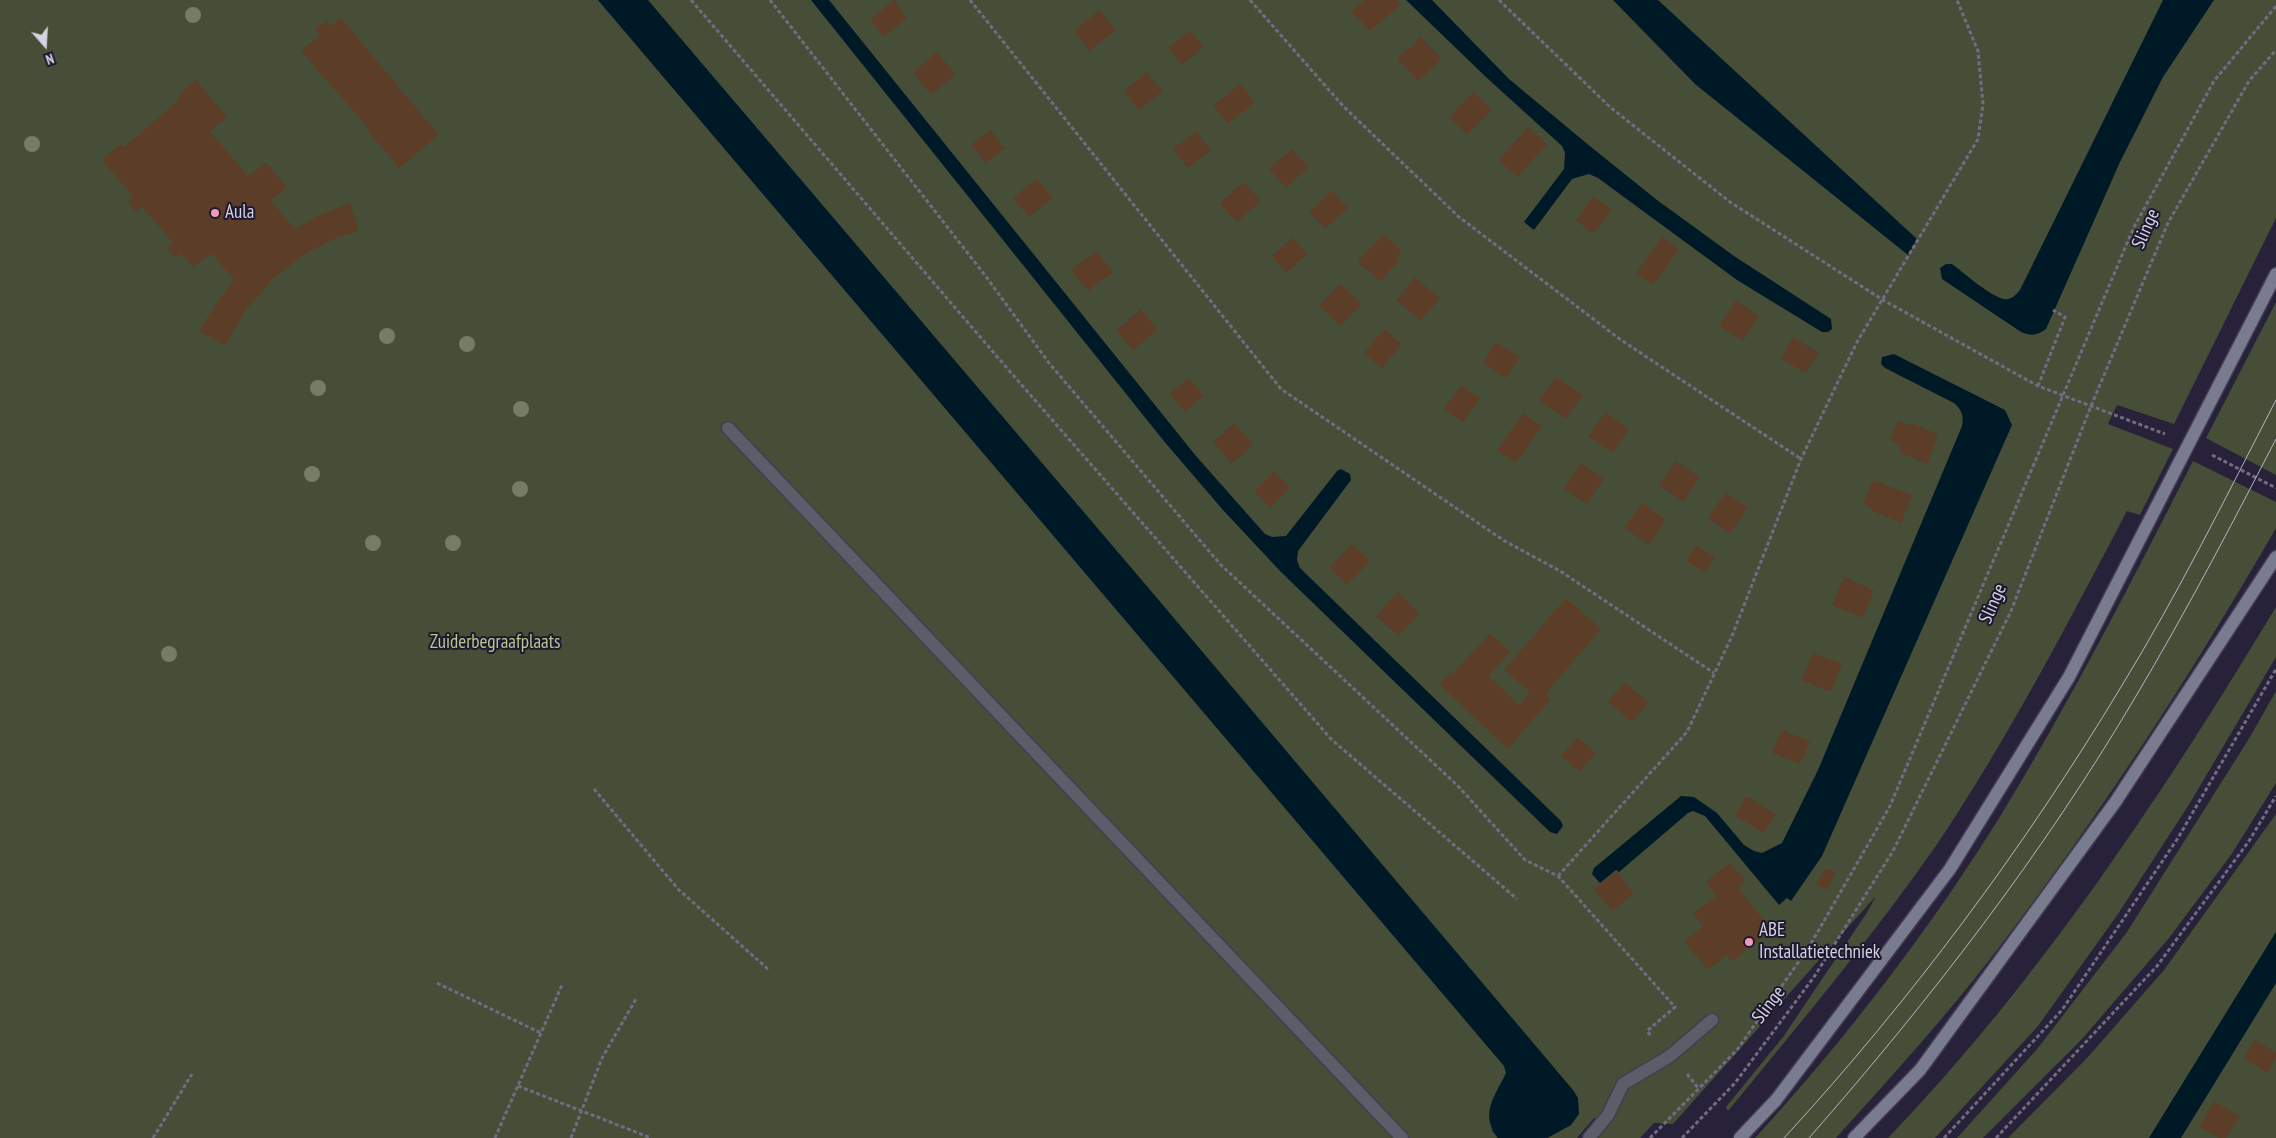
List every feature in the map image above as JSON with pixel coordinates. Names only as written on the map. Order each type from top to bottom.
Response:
[{"type":"main road","points":[[1740,1138],[1776,1100],[1950,870],[2069,677],[2276,274]]},
{"type":"main road","points":[[1854,1138],[1920,1070],[2116,801],[2276,556]]},
{"type":"lane","points":[[728,428],[1402,1138]]},
{"type":"lane","points":[[1589,1138],[1608,1115],[1623,1084],[1670,1056],[1712,1020]]},
{"type":"path","points":[[691,0],[1006,367],[1331,740],[1517,899]]},
{"type":"path","points":[[770,0],[984,274],[1049,363],[1220,564],[1458,786],[1525,860],[1558,876],[1676,1006],[1647,1031],[1700,1089]]},
{"type":"path","points":[[970,0],[1281,388],[1503,540],[1560,571],[1714,672]]},
{"type":"path","points":[[1250,0],[1343,106],[1459,217],[1620,340],[1801,459]]},
{"type":"path","points":[[1499,0],[1610,107],[1730,202],[1884,300],[2038,386],[2190,444],[2276,488]]},
{"type":"path","points":[[1558,876],[1687,732],[1732,636],[1801,459],[1857,342],[1884,300],[1978,139],[1983,104],[1978,51],[1957,0]]},
{"type":"path","points":[[1650,1138],[1737,1050],[1809,947],[1890,806],[2133,229],[2214,81],[2276,6]]},
{"type":"path","name":"Slinge","points":[[1682,1138],[1735,1083],[1814,977],[1893,851],[2012,611],[2092,406],[2168,223],[2249,81],[2276,50]]},
{"type":"path","points":[[2038,386],[2065,316],[2054,310]]},
{"type":"path","points":[[1944,1138],[2062,1010],[2178,838],[2276,669]]},
{"type":"path","points":[[594,789],[678,889],[769,970]]},
{"type":"path","points":[[1996,1138],[2157,966],[2249,841],[2276,796]]},
{"type":"path","points":[[437,983],[541,1033]]},
{"type":"path","points":[[495,1138],[562,985]]},
{"type":"path","points":[[571,1138],[602,1058],[636,999]]},
{"type":"path","points":[[153,1138],[192,1074]]},
{"type":"path","points":[[518,1086],[651,1138]]},
{"type":"green space","name":"Zuiderbegraafplaats","points":[[0,0],[598,0],[1505,1066],[1507,1073],[1503,1081],[1492,1131],[1498,1138],[0,1138]]},
{"type":"green space","points":[[620,0],[2276,0],[2276,218],[2174,424],[2117,405],[2108,424],[2173,449],[2140,515],[2127,511],[2038,678],[1966,800],[1915,875],[1837,977],[1728,1111],[1726,1107],[1783,1037],[1866,914],[1876,896],[1673,1124],[1654,1123],[1640,1138],[1598,1138],[1613,1120],[1594,1118],[1577,1138],[1547,1138],[1571,1125]]},
{"type":"green space","points":[[2276,302],[2276,475],[2206,438]]},
{"type":"green space","points":[[2193,461],[2276,502],[2276,528],[2177,692],[2070,851],[1994,954],[1937,1025],[1836,1138],[1755,1138],[1822,1062],[1854,1022],[1916,941],[1974,858],[2027,772],[2076,684]]},
{"type":"green space","points":[[2276,607],[2276,657],[2190,803],[2118,914],[2038,1026],[1935,1138],[1888,1138],[1997,1015],[2097,883],[2189,747]]},
{"type":"green space","points":[[2276,691],[2276,783],[2231,855],[2169,938],[2083,1038],[1983,1138],[1957,1138],[2038,1048],[2127,932],[2250,737]]},
{"type":"green space","points":[[2276,814],[2276,932],[2149,1138],[2008,1138],[2088,1057],[2164,970]]},
{"type":"green space","points":[[2276,969],[2276,1138],[2167,1138]]},
{"type":"water","points":[[598,0],[648,0],[1573,1090],[1578,1098],[1579,1114],[1571,1125],[1547,1138],[1498,1138],[1492,1129],[1489,1113],[1494,1097],[1506,1073],[1504,1066]]},
{"type":"water","points":[[811,0],[829,0],[1196,456],[1265,534],[1272,537],[1286,536],[1337,471],[1341,469],[1350,474],[1351,480],[1298,551],[1297,560],[1300,568],[1561,821],[1563,826],[1557,834],[1550,832],[1281,572],[1223,510],[1163,440]]},
{"type":"water","points":[[1406,0],[1432,0],[1509,79],[1591,147],[1657,200],[1734,256],[1831,319],[1832,329],[1828,332],[1822,332],[1737,280],[1598,178],[1589,174],[1572,179],[1534,230],[1524,222],[1564,169],[1565,153],[1562,146],[1487,78]]},
{"type":"water","points":[[1613,0],[1658,0],[1917,239],[1908,255],[1695,84]]},
{"type":"water","points":[[2163,0],[2214,0],[2163,77],[2120,162],[2046,329],[2034,335],[2021,332],[1942,279],[1940,268],[1946,264],[1952,264],[1988,291],[2003,299],[2012,298],[2020,290]]},
{"type":"water","points":[[1894,354],[2005,410],[2012,425],[1822,856],[1791,901],[1787,898],[1779,905],[1705,816],[1693,811],[1688,813],[1619,872],[1616,870],[1600,883],[1592,874],[1594,868],[1681,796],[1694,797],[1717,813],[1744,845],[1754,851],[1762,853],[1782,843],[1818,770],[1962,426],[1962,413],[1954,403],[1885,368],[1881,364],[1882,357]]},
{"type":"water","points":[[2276,932],[2276,983],[2181,1138],[2149,1138]]},
{"type":"building","points":[[894,0],[907,18],[884,37],[870,19]]},
{"type":"building","points":[[1364,0],[1396,0],[1401,5],[1370,31],[1351,11]]},
{"type":"building","points":[[1099,10],[1116,30],[1090,51],[1074,31]]},
{"type":"building","points":[[341,18],[439,135],[399,168],[367,130],[369,129],[301,51],[320,35],[315,29],[326,20],[331,26]]},
{"type":"building","points":[[1190,30],[1204,47],[1182,65],[1168,48]]},
{"type":"building","points":[[1421,37],[1442,59],[1418,81],[1397,59]]},
{"type":"building","points":[[937,52],[956,75],[931,95],[913,72]]},
{"type":"building","points":[[1147,72],[1163,91],[1139,110],[1124,91]]},
{"type":"building","name":"Aula","points":[[196,80],[227,117],[210,132],[248,176],[266,162],[287,187],[271,201],[295,229],[320,215],[350,203],[359,231],[339,237],[303,255],[272,280],[246,310],[225,345],[199,331],[215,305],[234,280],[211,253],[194,268],[181,253],[175,258],[167,248],[173,243],[142,207],[136,212],[128,202],[134,197],[102,160],[121,144],[124,147],[180,99],[177,96]]},
{"type":"building","points":[[1240,84],[1255,102],[1228,124],[1213,106]]},
{"type":"building","points":[[1474,92],[1492,110],[1467,135],[1449,117]]},
{"type":"building","points":[[1528,127],[1547,144],[1518,177],[1498,160]]},
{"type":"building","points":[[990,130],[1005,148],[986,163],[971,145]]},
{"type":"building","points":[[1196,131],[1211,150],[1188,168],[1173,149]]},
{"type":"building","points":[[1292,149],[1309,167],[1286,188],[1269,169]]},
{"type":"building","points":[[1037,179],[1053,198],[1029,217],[1013,198]]},
{"type":"building","points":[[1244,182],[1261,201],[1237,222],[1219,203]]},
{"type":"building","points":[[1331,190],[1348,208],[1325,229],[1309,212]]},
{"type":"building","points":[[1594,196],[1612,210],[1593,234],[1576,220]]},
{"type":"building","points":[[1384,234],[1402,251],[1396,257],[1399,260],[1380,282],[1357,261]]},
{"type":"building","points":[[1662,236],[1679,249],[1653,285],[1636,273]]},
{"type":"building","points":[[1293,237],[1307,254],[1286,273],[1272,256]]},
{"type":"building","points":[[1096,251],[1113,272],[1088,291],[1071,270]]},
{"type":"building","points":[[1415,277],[1440,298],[1420,321],[1396,300]]},
{"type":"building","points":[[1340,284],[1362,304],[1341,326],[1319,305]]},
{"type":"building","points":[[1736,300],[1759,316],[1743,341],[1719,326]]},
{"type":"building","points":[[1141,309],[1158,330],[1133,350],[1116,330]]},
{"type":"building","points":[[1384,329],[1402,344],[1382,368],[1364,353]]},
{"type":"building","points":[[1793,337],[1819,353],[1806,373],[1781,359]]},
{"type":"building","points":[[1496,342],[1520,357],[1506,378],[1483,363]]},
{"type":"building","points":[[1556,377],[1583,395],[1566,419],[1539,400]]},
{"type":"building","points":[[1189,378],[1204,396],[1185,412],[1170,393]]},
{"type":"building","points":[[1461,385],[1480,398],[1463,422],[1444,409]]},
{"type":"building","points":[[1605,412],[1629,429],[1613,453],[1588,437]]},
{"type":"building","points":[[1523,413],[1542,426],[1516,463],[1497,450]]},
{"type":"building","points":[[1898,420],[1938,434],[1927,464],[1899,452],[1901,445],[1890,440]]},
{"type":"building","points":[[1234,423],[1253,445],[1232,464],[1213,442]]},
{"type":"building","points":[[1676,461],[1700,477],[1683,502],[1659,485]]},
{"type":"building","points":[[1581,463],[1604,479],[1587,504],[1564,489]]},
{"type":"building","points":[[1274,471],[1290,487],[1270,508],[1254,491]]},
{"type":"building","points":[[1873,480],[1913,495],[1901,523],[1872,511],[1873,509],[1863,504]]},
{"type":"building","points":[[1725,493],[1748,508],[1730,534],[1708,518]]},
{"type":"building","points":[[1642,503],[1666,519],[1649,545],[1624,528]]},
{"type":"building","points":[[1352,544],[1370,561],[1347,585],[1329,568]]},
{"type":"building","points":[[1696,545],[1715,557],[1705,573],[1686,561]]},
{"type":"building","points":[[1844,577],[1874,590],[1863,618],[1832,605]]},
{"type":"building","points":[[1398,592],[1420,613],[1398,636],[1376,616]]},
{"type":"building","points":[[1566,598],[1601,629],[1545,694],[1551,699],[1508,749],[1439,684],[1451,672],[1453,673],[1490,633],[1510,652],[1489,676],[1519,705],[1530,692],[1504,670]]},
{"type":"building","points":[[1813,653],[1842,664],[1831,692],[1801,680]]},
{"type":"building","points":[[1625,682],[1649,703],[1632,722],[1608,702]]},
{"type":"building","points":[[1781,730],[1810,741],[1800,764],[1772,753]]},
{"type":"building","points":[[1577,737],[1596,753],[1580,772],[1561,756]]},
{"type":"building","points":[[1746,796],[1776,814],[1764,833],[1735,816]]},
{"type":"building","points":[[1730,862],[1746,881],[1738,888],[1771,929],[1732,962],[1726,955],[1708,970],[1684,941],[1703,926],[1693,914],[1716,896],[1706,882]]},
{"type":"building","points":[[1826,868],[1836,873],[1827,890],[1816,884]]},
{"type":"building","points":[[1617,871],[1634,894],[1612,911],[1594,889]]},
{"type":"building","points":[[2254,1039],[2276,1052],[2276,1058],[2268,1073],[2244,1059]]},
{"type":"building","points":[[2214,1101],[2240,1116],[2226,1138],[2219,1138],[2199,1127]]},
{"type":"tram line","points":[[1784,1138],[1877,1032],[1921,977],[1964,921],[2045,806],[2084,747],[2162,617],[2276,400]]},
{"type":"tram line","points":[[1809,1138],[1941,979],[2024,869],[2063,812],[2155,664],[2208,569],[2276,439]]},
{"type":"place","name":"Aula","points":[[215,213]]},
{"type":"place","name":"ABE Installatietechniek","points":[[1749,942]]}]
